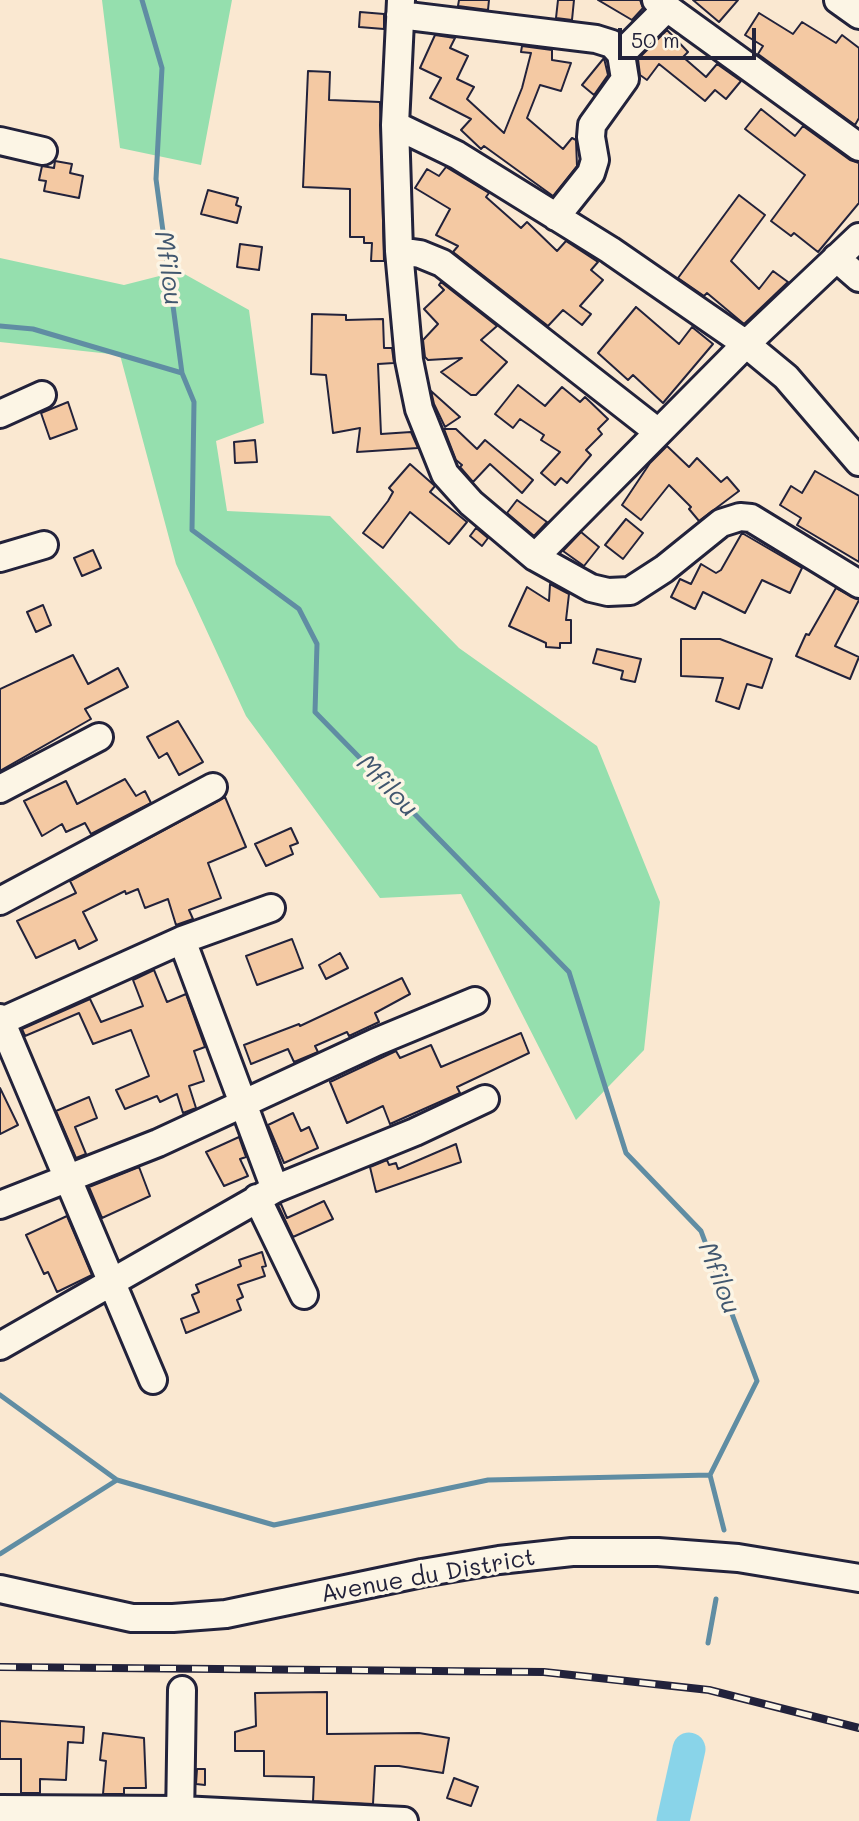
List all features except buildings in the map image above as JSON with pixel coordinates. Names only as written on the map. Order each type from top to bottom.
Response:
[{"type":"street","points":[[838,0],[859,15]]},
{"type":"street","points":[[621,54],[662,4],[859,147]]},
{"type":"street","points":[[556,217],[591,173],[595,160],[592,125],[625,79],[621,54],[612,44],[596,39],[400,8],[395,125],[399,251],[409,360],[419,410],[445,474],[471,503],[535,557],[591,589],[608,592],[630,591],[664,569],[721,523],[740,517],[751,519],[859,584]]},
{"type":"street","points":[[395,125],[457,155],[610,250],[746,344],[786,377],[859,461]]},
{"type":"street","points":[[0,141],[43,151]]},
{"type":"street","points":[[535,557],[746,344],[859,237]]},
{"type":"street","points":[[399,251],[420,254],[442,263],[657,432]]},
{"type":"street","points":[[836,258],[859,278]]},
{"type":"street","points":[[0,414],[42,396]]},
{"type":"street","points":[[0,558],[44,545]]},
{"type":"street","points":[[0,789],[99,737]]},
{"type":"street","points":[[0,901],[213,787]]},
{"type":"street","points":[[153,1380],[1,1020],[182,940],[271,908]]},
{"type":"street","points":[[182,940],[243,1105],[266,1194],[304,1295]]},
{"type":"street","points":[[0,1206],[243,1105],[376,1042],[475,1001]]},
{"type":"street","points":[[0,1346],[266,1194],[415,1132],[485,1099]]},
{"type":"street","name":"Avenue du District","points":[[0,1589],[132,1618],[173,1618],[226,1614],[422,1573],[572,1552],[657,1552],[738,1558],[859,1577]]},
{"type":"street","points":[[181,1816],[182,1690]]},
{"type":"street","points":[[0,1809],[404,1821]]},
{"type":"green space","points":[[102,0],[232,0],[201,165],[120,148]]},
{"type":"green space","points":[[0,258],[124,285],[179,271],[249,310],[264,423],[216,441],[227,511],[330,516],[459,648],[597,746],[660,902],[644,1050],[576,1120],[461,894],[380,898],[246,716],[176,564],[120,355],[0,342]]},
{"type":"waterway","name":"Mfilou","points":[[142,0],[162,68],[156,179],[182,373],[194,402],[192,530],[299,609],[317,644],[315,712],[569,972],[626,1153],[701,1231],[757,1381],[710,1475],[724,1530]]},
{"type":"waterway","points":[[0,326],[33,329],[182,373]]},
{"type":"waterway","points":[[0,1395],[117,1480],[274,1525],[488,1480],[710,1475]]},
{"type":"waterway","points":[[0,1554],[117,1480]]},
{"type":"waterway","name":"Mfilou","points":[[708,1643],[716,1599]]},
{"type":"waterway","name":"Mfilou","points":[[673,1821],[689,1749]]},
{"type":"railway","points":[[0,1667],[544,1672],[709,1690],[859,1728]]}]
